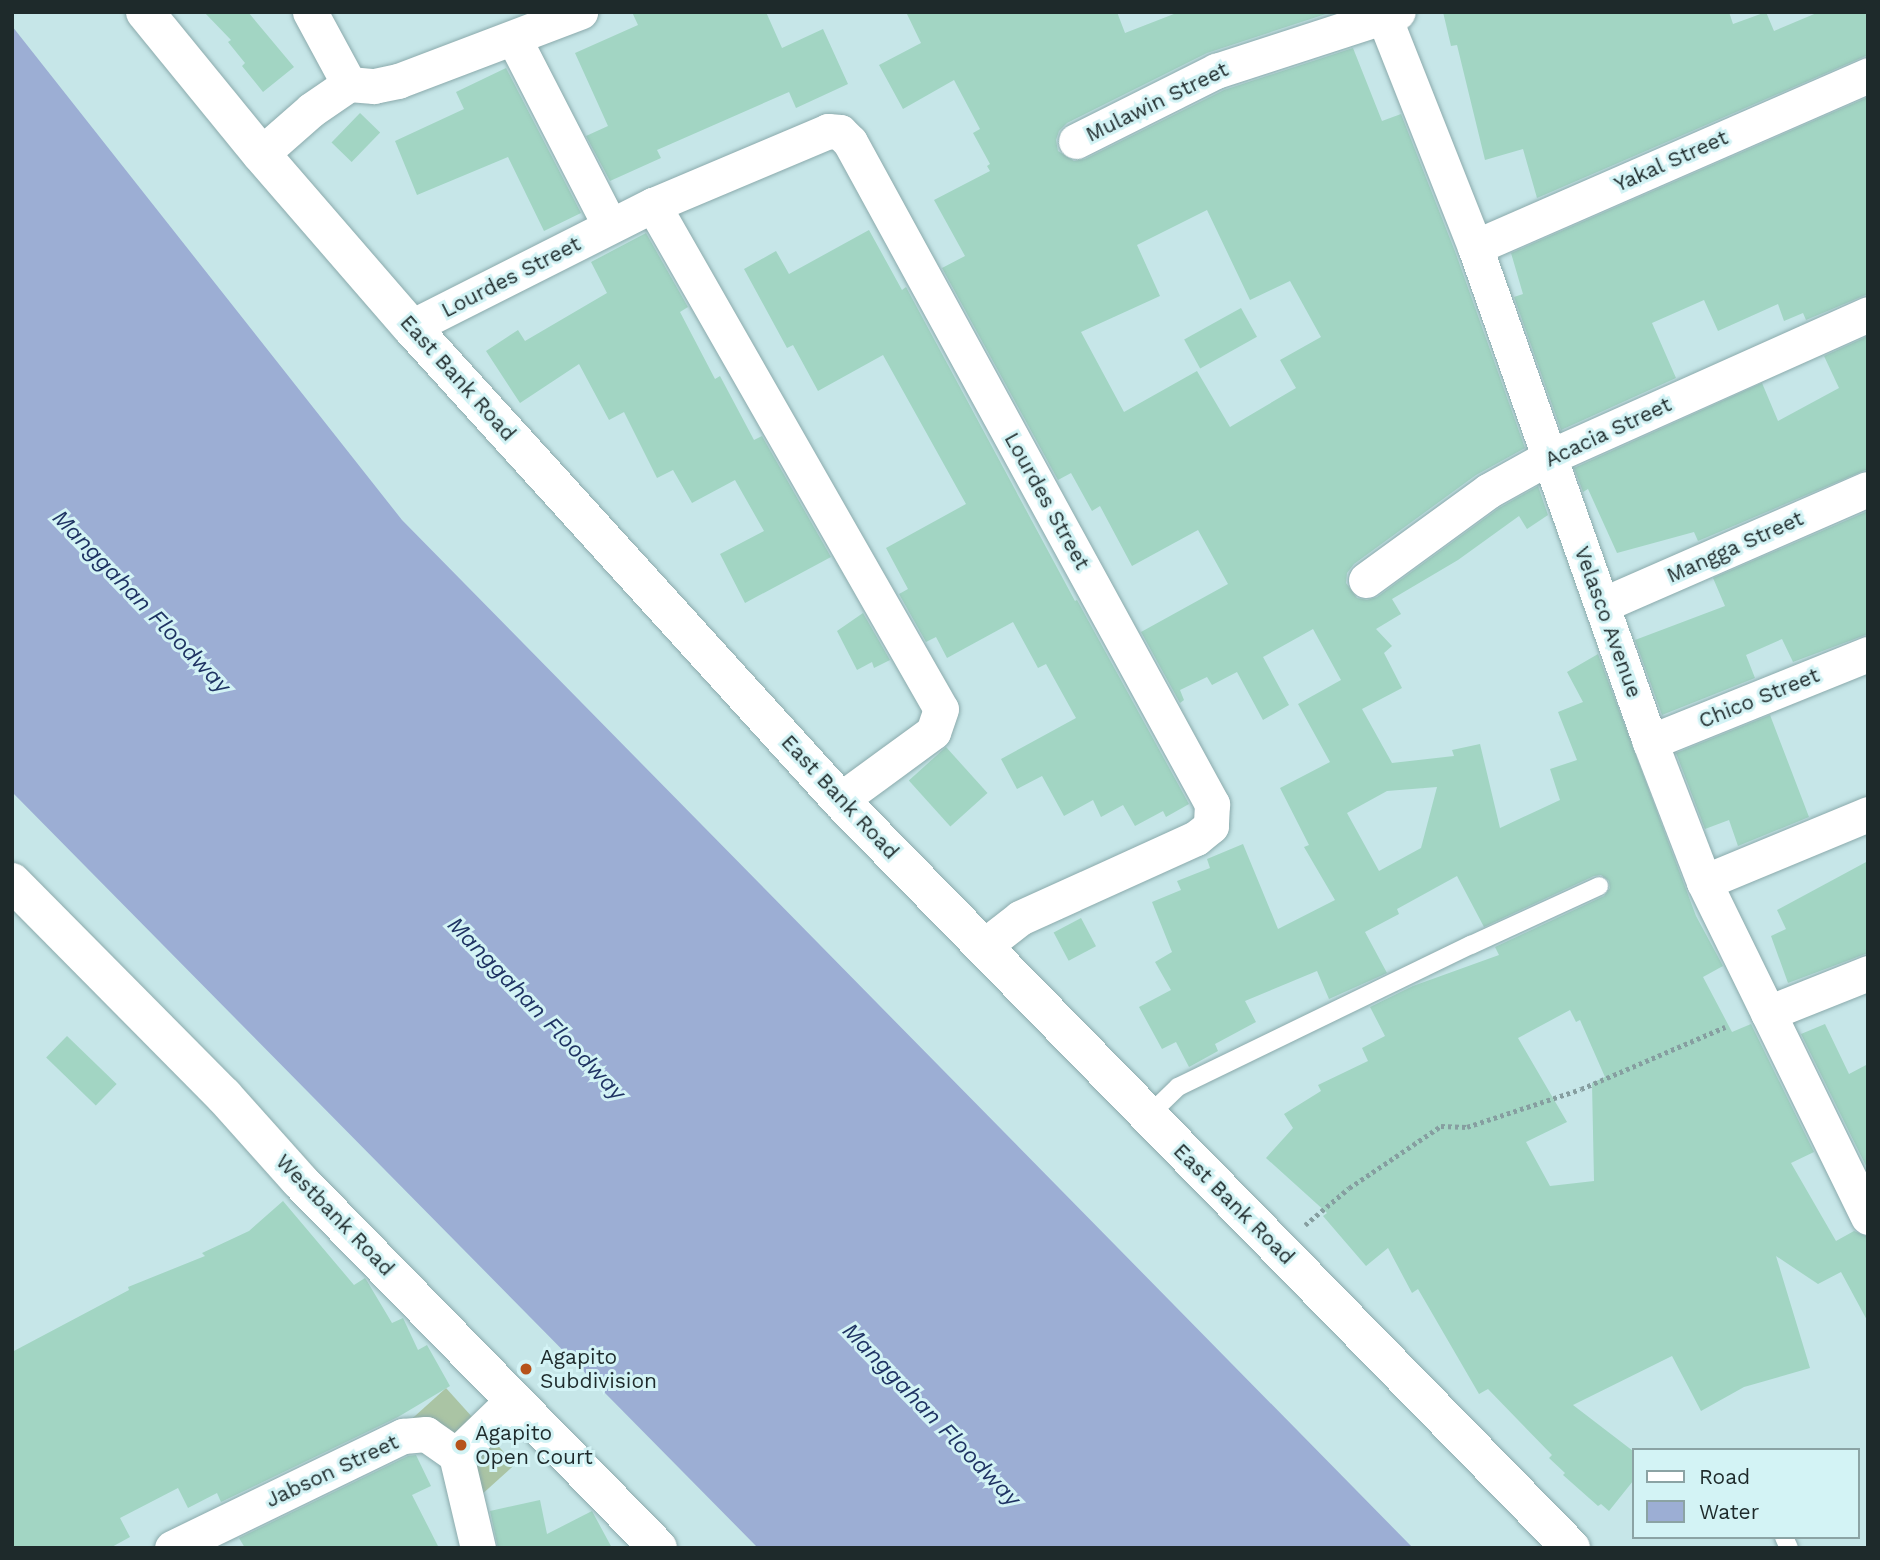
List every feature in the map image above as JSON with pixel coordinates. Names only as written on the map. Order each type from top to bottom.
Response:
[{"type":"main road","name":"East Bank Road","points":[[145,12],[261,154],[411,327],[840,800],[1571,1548]]},
{"type":"main road","name":"Westbank Road","points":[[12,882],[224,1096],[299,1180],[658,1548]]},
{"type":"street","points":[[310,12],[349,84]]},
{"type":"street","points":[[261,154],[311,110],[349,84],[374,86],[398,81],[580,12]]},
{"type":"street","name":"Mulawin Street","points":[[1076,141],[1216,71],[1388,14]]},
{"type":"street","name":"Velasco Avenue","points":[[1388,14],[1475,247],[1650,742],[1704,882],[1768,1013],[1853,1151],[1868,1217]]},
{"type":"street","points":[[514,39],[610,226]]},
{"type":"street","name":"Yakal Street","points":[[1475,247],[1868,75]]},
{"type":"street","name":"Lourdes Street","points":[[411,327],[653,205],[828,131],[840,132],[850,142],[1212,804],[1211,826],[1196,838],[1020,918],[984,946]]},
{"type":"street","points":[[653,205],[941,709],[933,732],[840,800]]},
{"type":"street","name":"Acacia Street","points":[[1366,580],[1488,491],[1549,457],[1868,314]]},
{"type":"street","name":"Mangga Street","points":[[1602,605],[1868,489]]},
{"type":"street","name":"Chico Street","points":[[1650,742],[1868,654]]},
{"type":"street","points":[[1704,882],[1868,814]]},
{"type":"street","points":[[1768,1013],[1868,973]]},
{"type":"street","points":[[478,1548],[456,1455],[514,1399]]},
{"type":"street","name":"Jabson Street","points":[[172,1548],[403,1436],[426,1434],[456,1455]]},
{"type":"lane","points":[[1148,1116],[1178,1087],[1599,886]]},
{"type":"path","points":[[1279,1250],[1349,1188],[1441,1126],[1467,1127],[1581,1089],[1725,1027]]},
{"type":"green space","name":"Agapito Open Court","points":[[446,1388],[515,1465],[475,1501],[406,1424]]},
{"type":"water","name":"Manggahan Floodway","points":[[12,26],[402,520],[1413,1548],[758,1548],[12,792]]},
{"type":"building","points":[[204,12],[248,12],[294,67],[263,92],[242,66],[245,63],[228,42],[231,40]]},
{"type":"building","points":[[632,12],[766,12],[782,48],[823,29],[848,84],[796,108],[789,92],[657,150],[661,158],[610,181],[586,136],[608,126],[575,53],[638,25]]},
{"type":"building","points":[[906,12],[1117,12],[1125,33],[1179,12],[1332,12],[1207,53],[1067,123],[1059,131],[1056,140],[1058,151],[1074,161],[1085,159],[1224,90],[1353,48],[1382,121],[1401,114],[1456,254],[1525,448],[1476,475],[1354,564],[1347,573],[1346,583],[1357,598],[1367,600],[1377,597],[1499,508],[1538,486],[1548,515],[1527,529],[1519,516],[1458,560],[1392,599],[1401,614],[1376,629],[1392,646],[1384,653],[1402,688],[1362,709],[1392,763],[1454,756],[1452,750],[1480,744],[1500,828],[1560,800],[1550,769],[1577,760],[1558,712],[1583,702],[1567,672],[1598,654],[1696,916],[1723,966],[1703,977],[1732,1032],[1751,1024],[1814,1152],[1791,1163],[1836,1241],[1854,1231],[1868,1237],[1868,1322],[1841,1272],[1818,1284],[1776,1256],[1810,1368],[1744,1387],[1701,1411],[1672,1356],[1573,1405],[1632,1450],[1632,1482],[1609,1511],[1601,1504],[1598,1506],[1563,1475],[1565,1473],[1549,1458],[1552,1455],[1488,1389],[1479,1394],[1418,1289],[1412,1293],[1388,1248],[1366,1266],[1323,1216],[1327,1213],[1266,1158],[1293,1128],[1284,1114],[1321,1091],[1318,1085],[1368,1061],[1362,1048],[1385,1036],[1370,1007],[1413,986],[1499,955],[1495,947],[1604,896],[1610,888],[1609,881],[1601,875],[1594,876],[1484,927],[1457,876],[1397,909],[1399,914],[1365,932],[1387,973],[1329,999],[1317,971],[1245,1001],[1256,1022],[1215,1044],[1218,1051],[1189,1067],[1176,1042],[1162,1049],[1139,1007],[1171,990],[1155,962],[1172,952],[1152,902],[1181,890],[1177,881],[1210,868],[1207,859],[1243,844],[1278,929],[1335,900],[1304,847],[1309,845],[1280,788],[1330,762],[1298,704],[1341,680],[1313,629],[1263,657],[1289,705],[1263,720],[1237,672],[1212,685],[1207,677],[1180,690],[1184,700],[1180,703],[1141,632],[1228,584],[1198,530],[1132,566],[1100,506],[1092,511],[1071,473],[1058,480],[942,268],[965,256],[934,200],[990,171],[987,166],[990,164],[973,133],[980,129],[954,80],[903,109],[879,65],[921,43]],"holes":[[[1207,210],[1250,300],[1290,281],[1321,337],[1280,360],[1296,388],[1230,427],[1197,371],[1124,412],[1081,332],[1160,296],[1137,245]],[[1437,787],[1421,848],[1379,871],[1347,813],[1387,791]],[[1570,1010],[1576,1022],[1580,1020],[1605,1077],[1592,1083],[1594,1181],[1550,1186],[1526,1142],[1567,1122],[1518,1038]]]},
{"type":"building","points":[[1443,12],[1729,12],[1733,24],[1766,12],[1774,31],[1819,12],[1868,12],[1868,55],[1537,198],[1523,149],[1485,160],[1457,45],[1451,46]]},
{"type":"building","points":[[506,68],[581,213],[544,231],[508,157],[417,195],[395,141],[464,109],[456,92]]},
{"type":"building","points":[[1868,97],[1868,294],[1806,320],[1803,313],[1784,321],[1778,304],[1718,331],[1704,300],[1652,323],[1676,378],[1561,430],[1514,297],[1523,294],[1511,253]]},
{"type":"building","points":[[360,113],[380,132],[352,162],[332,142]]},
{"type":"building","points":[[869,230],[902,290],[906,287],[1075,601],[1077,600],[1189,804],[1166,817],[1163,811],[1135,826],[1123,805],[1101,817],[1093,800],[1064,816],[1042,776],[1017,789],[1001,759],[1076,718],[1046,664],[1038,668],[1013,622],[947,658],[936,637],[926,642],[899,594],[908,589],[886,548],[966,504],[883,355],[818,391],[793,345],[787,348],[744,269],[776,251],[789,274]]},
{"type":"building","points":[[646,233],[688,307],[680,312],[715,379],[720,376],[754,440],[762,436],[831,557],[745,603],[720,554],[764,531],[735,480],[692,503],[673,470],[657,478],[624,412],[609,420],[579,364],[520,403],[486,351],[518,330],[525,341],[607,293],[591,262]]},
{"type":"building","points":[[1241,308],[1257,337],[1200,368],[1184,340]]},
{"type":"building","points":[[1868,336],[1868,469],[1698,541],[1694,532],[1617,553],[1588,489],[1583,492],[1574,468],[1762,383],[1778,421],[1839,388],[1824,356]]},
{"type":"building","points":[[1868,511],[1868,634],[1793,662],[1782,639],[1746,655],[1755,678],[1662,715],[1635,640],[1725,606],[1713,578]]},
{"type":"building","points":[[863,613],[890,660],[874,668],[872,662],[857,670],[837,631]]},
{"type":"building","points":[[1770,715],[1809,817],[1738,846],[1729,820],[1705,829],[1676,753]]},
{"type":"building","points":[[946,747],[987,793],[950,827],[909,780]]},
{"type":"building","points":[[1868,861],[1868,953],[1788,983],[1771,936],[1786,929],[1777,910]]},
{"type":"building","points":[[1081,918],[1096,946],[1069,961],[1054,933]]},
{"type":"building","points":[[1825,1024],[1849,1074],[1868,1064],[1868,1170],[1801,1034]]},
{"type":"building","points":[[67,1036],[117,1084],[96,1106],[46,1058]]},
{"type":"building","points":[[283,1201],[354,1285],[365,1278],[392,1323],[403,1318],[418,1350],[427,1345],[450,1386],[398,1417],[221,1502],[217,1493],[188,1508],[178,1488],[120,1518],[130,1537],[110,1548],[12,1548],[12,1352],[129,1290],[128,1287],[205,1256],[202,1253],[249,1231]]},
{"type":"building","points":[[416,1455],[431,1486],[412,1495],[439,1548],[245,1548],[239,1538],[408,1456]]},
{"type":"building","points":[[540,1500],[547,1534],[592,1511],[612,1548],[498,1548],[490,1511]]},
{"type":"place","name":"Agapito Subdivision","points":[[526,1369]]},
{"type":"place","name":"Agapito Open Court","points":[[461,1445]]}]
